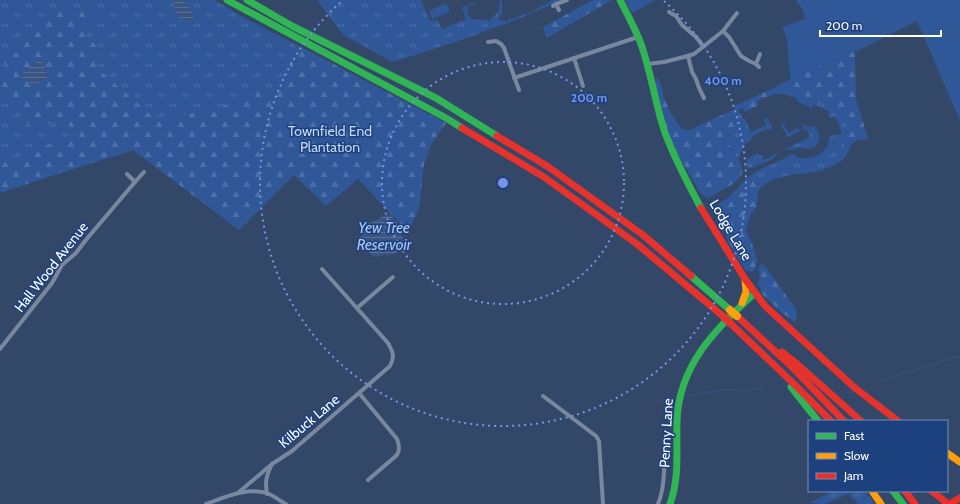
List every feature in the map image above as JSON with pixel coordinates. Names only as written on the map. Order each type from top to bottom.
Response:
[{"type":"main road","points":[[227,0],[446,118],[550,182],[637,244],[724,317],[830,420]]},
{"type":"main road","points":[[247,0],[292,26],[436,98],[547,166],[643,235],[737,316],[843,420]]},
{"type":"main road","name":"Lodge Lane","points":[[620,0],[638,37],[647,64],[660,117],[676,162],[745,279],[765,306],[856,388],[897,420]]},
{"type":"main road","points":[[740,306],[746,291],[745,279]]},
{"type":"main road","name":"Penny Lane","points":[[670,504],[677,477],[677,414],[680,395],[686,378],[693,363],[704,347],[740,306],[755,294]]},
{"type":"main road","points":[[740,306],[746,303],[765,306]]},
{"type":"main road","points":[[752,330],[796,363],[860,420]]},
{"type":"main road","points":[[775,367],[817,420]]},
{"type":"main road","points":[[948,454],[960,462]]},
{"type":"main road","points":[[873,492],[882,504]]},
{"type":"main road","points":[[894,492],[902,502]]},
{"type":"main road","points":[[933,492],[949,504],[960,498]]},
{"type":"main road","points":[[907,493],[916,504]]},
{"type":"street","points":[[559,10],[555,5],[567,0]]},
{"type":"street","points":[[669,12],[676,16],[704,46]]},
{"type":"street","points":[[647,64],[664,62],[694,54],[723,31],[737,13]]},
{"type":"street","points":[[723,31],[742,56],[749,62],[758,65],[760,54]]},
{"type":"street","points":[[514,78],[638,37]]},
{"type":"street","points":[[488,42],[496,41],[503,46],[519,90]]},
{"type":"street","points":[[688,56],[692,72],[704,98]]},
{"type":"street","points":[[574,58],[583,86]]},
{"type":"street","name":"Hall Wood Avenue","points":[[0,349],[52,283],[62,265],[76,253],[144,172]]},
{"type":"street","points":[[127,174],[135,182]]},
{"type":"street","name":"Kilbuck Lane","points":[[239,492],[272,464],[292,451],[390,366],[393,359],[388,343],[322,269]]},
{"type":"street","points":[[357,308],[393,277]]},
{"type":"street","name":"Kilbuck Lane","points":[[359,393],[397,439],[399,450],[397,455],[368,480]]},
{"type":"street","points":[[543,396],[596,436],[599,441],[603,504]]},
{"type":"street","points":[[658,504],[663,483],[667,454],[665,448]]},
{"type":"street","name":"Kilbuck Lane","points":[[267,494],[265,485],[266,478],[272,464]]},
{"type":"street","name":"Kilbuck Lane","points":[[206,504],[239,492],[257,491],[267,494],[286,504]]},
{"type":"green space","points":[[0,0],[215,0],[239,15],[360,78],[0,193]]},
{"type":"green space","points":[[317,0],[421,0],[430,21],[438,20],[442,29],[466,19],[462,8],[473,3],[477,3],[476,5],[474,4],[467,7],[467,14],[472,19],[490,20],[499,11],[500,0],[502,0],[502,14],[499,15],[499,20],[508,21],[510,10],[510,19],[535,11],[552,0],[562,0],[479,34],[393,62],[343,35]]},
{"type":"green space","points":[[593,0],[612,0],[547,38],[543,27]]},
{"type":"green space","points":[[625,0],[656,0],[632,13]]},
{"type":"green space","points":[[796,0],[839,0],[897,31],[855,52],[856,99],[868,138],[861,141],[859,138],[850,148],[845,148],[842,143],[847,131],[847,124],[836,108],[828,102],[818,104],[800,93],[792,84],[786,36],[806,18]]},
{"type":"green space","points":[[799,0],[960,0],[960,121],[917,21],[860,49],[791,79],[788,46],[782,27],[807,18]]},
{"type":"green space","points":[[446,3],[450,12],[432,19],[429,11]]},
{"type":"green space","name":"Townfield End Plantation","points":[[56,9],[98,14],[79,28],[103,53],[96,67],[158,121],[229,104],[260,87],[277,88],[290,80],[290,53],[293,43],[446,123],[431,145],[424,165],[419,208],[408,232],[358,179],[326,206],[294,175],[239,230],[133,150],[0,193],[0,165],[77,132],[64,122],[28,126],[23,103],[0,96],[0,78],[15,78],[0,57],[0,52],[22,53],[21,38]]},
{"type":"green space","points":[[656,78],[658,78],[670,112],[682,129],[689,130],[735,109],[734,106],[774,88],[776,93],[757,101],[759,105],[745,112],[742,108],[738,110],[743,119],[741,131],[732,134],[722,133],[724,140],[735,151],[735,155],[740,162],[743,172],[736,182],[709,198],[701,194],[671,143],[654,87]]},
{"type":"green space","points":[[791,79],[795,88],[802,94],[818,104],[828,102],[836,108],[847,124],[847,130],[842,139],[845,148],[850,148],[842,160],[830,167],[817,172],[784,176],[771,180],[761,187],[748,177],[759,170],[796,153],[795,157],[802,158],[818,155],[826,148],[830,136],[842,134],[838,122],[834,116],[831,118],[828,115],[830,113],[824,109],[813,105],[812,109],[809,108],[809,106],[798,102],[794,96],[791,97],[784,94],[777,95],[774,88]]},
{"type":"green space","points":[[767,117],[773,130],[767,129],[754,135],[749,142],[744,144],[738,160],[735,155],[735,151],[724,140],[722,133],[724,132],[730,135],[740,131],[743,119],[745,118],[751,132],[766,125],[764,121]]},
{"type":"green space","points":[[787,122],[784,125],[789,133],[798,127],[799,130],[804,128],[803,125],[805,124],[806,127],[817,126],[815,128],[818,132],[819,139],[816,145],[810,149],[798,147],[797,149],[783,150],[810,136],[807,130],[804,129],[788,137],[781,125]]},
{"type":"green space","points":[[758,153],[759,156],[762,155],[764,160],[777,153],[773,159],[749,168],[747,159]]},
{"type":"green space","points":[[748,177],[761,187],[758,191],[757,206],[750,215],[746,230],[755,251],[757,260],[755,269],[752,272],[745,270],[729,243],[717,213],[720,203],[728,198]]},
{"type":"green space","points":[[761,264],[765,266],[796,309],[797,315],[795,322],[782,313],[762,294],[758,283],[760,277],[758,270]]},
{"type":"green space","points":[[832,492],[865,492],[874,504],[857,504],[855,499],[853,500],[849,493],[825,504],[809,503]]},
{"type":"water","points":[[183,0],[194,14],[194,20],[185,21],[179,17],[174,6],[174,1]]},
{"type":"water","points":[[42,60],[48,76],[46,79],[34,85],[21,77],[30,66]]},
{"type":"water","name":"Yew Tree Reservoir","points":[[390,214],[399,225],[406,249],[393,254],[373,257],[359,238],[363,233],[363,228],[365,226]]},
{"type":"waterway","points":[[882,380],[960,356]]},
{"type":"waterway","points":[[686,396],[721,390],[744,391],[763,388]]},
{"type":"waterway","points":[[660,401],[672,398]]},
{"type":"traffic: fast","points":[[227,0],[462,128]]},
{"type":"traffic: fast","points":[[247,0],[292,26],[436,98],[497,136]]},
{"type":"traffic: fast","points":[[620,0],[641,44],[665,133],[701,208]]},
{"type":"traffic: fast","points":[[691,276],[730,310]]},
{"type":"traffic: fast","points":[[670,504],[675,483],[677,463],[677,422],[679,402],[684,383],[692,366],[713,334],[755,293]]},
{"type":"traffic: fast","points":[[791,387],[817,420]]},
{"type":"traffic: fast","points":[[894,492],[903,504]]},
{"type":"traffic: slow","points":[[742,303],[746,292],[745,280]]},
{"type":"traffic: slow","points":[[730,310],[737,316]]},
{"type":"traffic: slow","points":[[948,454],[960,462]]},
{"type":"traffic: slow","points":[[873,492],[881,504]]},
{"type":"traffic: jam","points":[[462,128],[544,177],[637,244],[724,317]]},
{"type":"traffic: jam","points":[[497,136],[547,166],[643,235],[691,276]]},
{"type":"traffic: jam","points":[[701,208],[745,279],[765,306],[855,388],[897,420]]},
{"type":"traffic: jam","points":[[737,316],[792,367],[843,420]]},
{"type":"traffic: jam","points":[[724,317],[730,323]]},
{"type":"traffic: jam","points":[[730,323],[830,420]]},
{"type":"traffic: jam","points":[[782,352],[860,420]]},
{"type":"traffic: jam","points":[[906,492],[915,504]]},
{"type":"traffic: jam","points":[[933,492],[948,504]]},
{"type":"traffic: jam","points":[[950,504],[960,498]]}]
